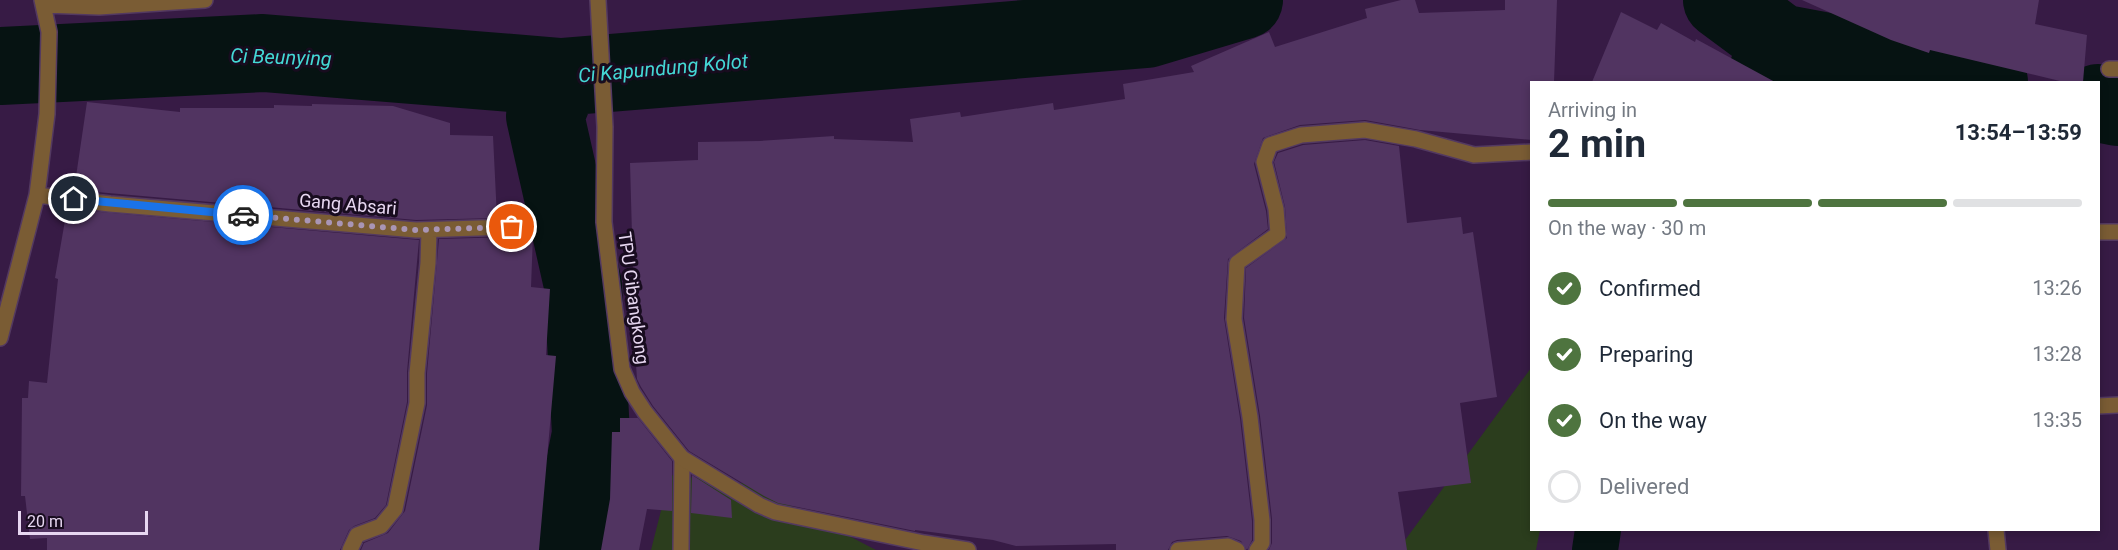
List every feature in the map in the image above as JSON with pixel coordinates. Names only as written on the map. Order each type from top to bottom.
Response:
[{"type":"street","points":[[0,338],[38,195],[47,114],[49,32],[43,2],[99,7],[205,0]]},
{"type":"street","name":"TPU Cibangkong","points":[[598,4],[605,127],[604,222],[622,369],[632,392],[645,412],[682,458],[759,505],[775,512],[901,539],[968,550]]},
{"type":"street","points":[[1257,550],[1262,543],[1262,520],[1250,417],[1234,319],[1236,263],[1278,234],[1276,209],[1264,162],[1270,145],[1301,135],[1365,130],[1416,139],[1474,155],[1530,152]]},
{"type":"street","name":"Gang Absari","points":[[38,195],[110,204],[429,231],[512,227]]},
{"type":"street","points":[[350,550],[357,535],[381,526],[395,509],[417,404],[417,373],[429,231]]},
{"type":"street","points":[[2100,232],[2118,232]]},
{"type":"street","points":[[2100,406],[2118,405]]},
{"type":"street","points":[[681,550],[682,458]]},
{"type":"street","points":[[1996,531],[1998,550]]},
{"type":"street","points":[[1178,550],[1228,546],[1237,550]]},
{"type":"green space","points":[[1530,369],[1530,531],[1540,531],[1536,550],[1395,550],[1400,547]]},
{"type":"green space","points":[[670,475],[749,484],[876,550],[651,550]]},
{"type":"building","points":[[1401,0],[1415,0],[1419,13],[1505,10],[1505,0],[1557,0],[1554,81],[1530,81],[1530,140],[1420,130],[1365,120],[1300,125],[1263,138],[1254,164],[1266,211],[1268,229],[1228,259],[1224,318],[1240,418],[1252,521],[1252,540],[1247,550],[1241,541],[1227,536],[1177,540],[1172,542],[1168,550],[1116,550],[1116,544],[1016,546],[993,540],[915,531],[778,503],[689,451],[641,387],[637,379],[632,306],[634,306],[630,163],[698,160],[698,142],[834,136],[834,139],[913,142],[910,119],[960,112],[961,117],[1053,103],[1054,110],[1125,99],[1123,84],[1194,72],[1191,66],[1269,32],[1275,47],[1367,18],[1365,9]]},
{"type":"building","points":[[1802,0],[2039,0],[2035,24],[2087,35],[2083,81],[2060,81],[1930,50],[1929,53],[1891,40]]},
{"type":"building","points":[[1621,12],[1657,30],[1661,23],[1695,42],[1696,39],[1773,81],[1592,81]]},
{"type":"building","points":[[87,102],[180,112],[180,108],[274,108],[274,105],[393,106],[450,123],[450,135],[493,136],[497,218],[416,220],[74,190]]},
{"type":"building","points":[[1365,140],[1399,146],[1407,223],[1461,217],[1463,234],[1473,232],[1497,397],[1460,403],[1471,483],[1398,492],[1407,550],[1269,550],[1272,543],[1272,519],[1260,416],[1244,318],[1246,268],[1287,238],[1285,207],[1274,162],[1278,153],[1303,145]]},
{"type":"building","points":[[67,209],[419,240],[407,372],[407,402],[386,505],[375,518],[349,530],[340,550],[47,550],[47,538],[30,539],[25,496],[21,496],[22,398],[28,398],[29,381],[47,383],[58,279],[55,278]]},
{"type":"building","points":[[533,235],[531,287],[550,289],[546,355],[556,356],[539,550],[361,550],[364,543],[388,533],[405,511],[427,405],[427,373],[439,239]]},
{"type":"building","points":[[620,418],[638,418],[672,461],[672,511],[647,509],[639,550],[601,550],[610,499],[612,432],[620,432]]},
{"type":"building","points":[[692,475],[731,500],[732,518],[691,513]]},
{"type":"waterway","name":"Ci Kapundung Kolot","points":[[0,66],[263,53],[561,77],[1147,29],[1244,0]]},
{"type":"waterway","name":"Ci Kapundung Kolot","points":[[1722,0],[1780,43],[1984,81]]},
{"type":"waterway","points":[[1747,81],[1765,32]]},
{"type":"waterway","name":"Ci Kapundung Kolot","points":[[561,77],[545,116],[583,285],[591,434],[572,530],[562,550]]},
{"type":"waterway","name":"Ci Kapundung Kolot","points":[[2100,103],[2118,107]]},
{"type":"waterway","points":[[1595,550],[1598,531]]},
{"type":"way so far","points":[[243,215],[429,231],[512,227]]},
{"type":"route","points":[[74,199],[243,215]]},
{"type":"water label","name":"Ci Beunying","points":[[281,57]]}]
